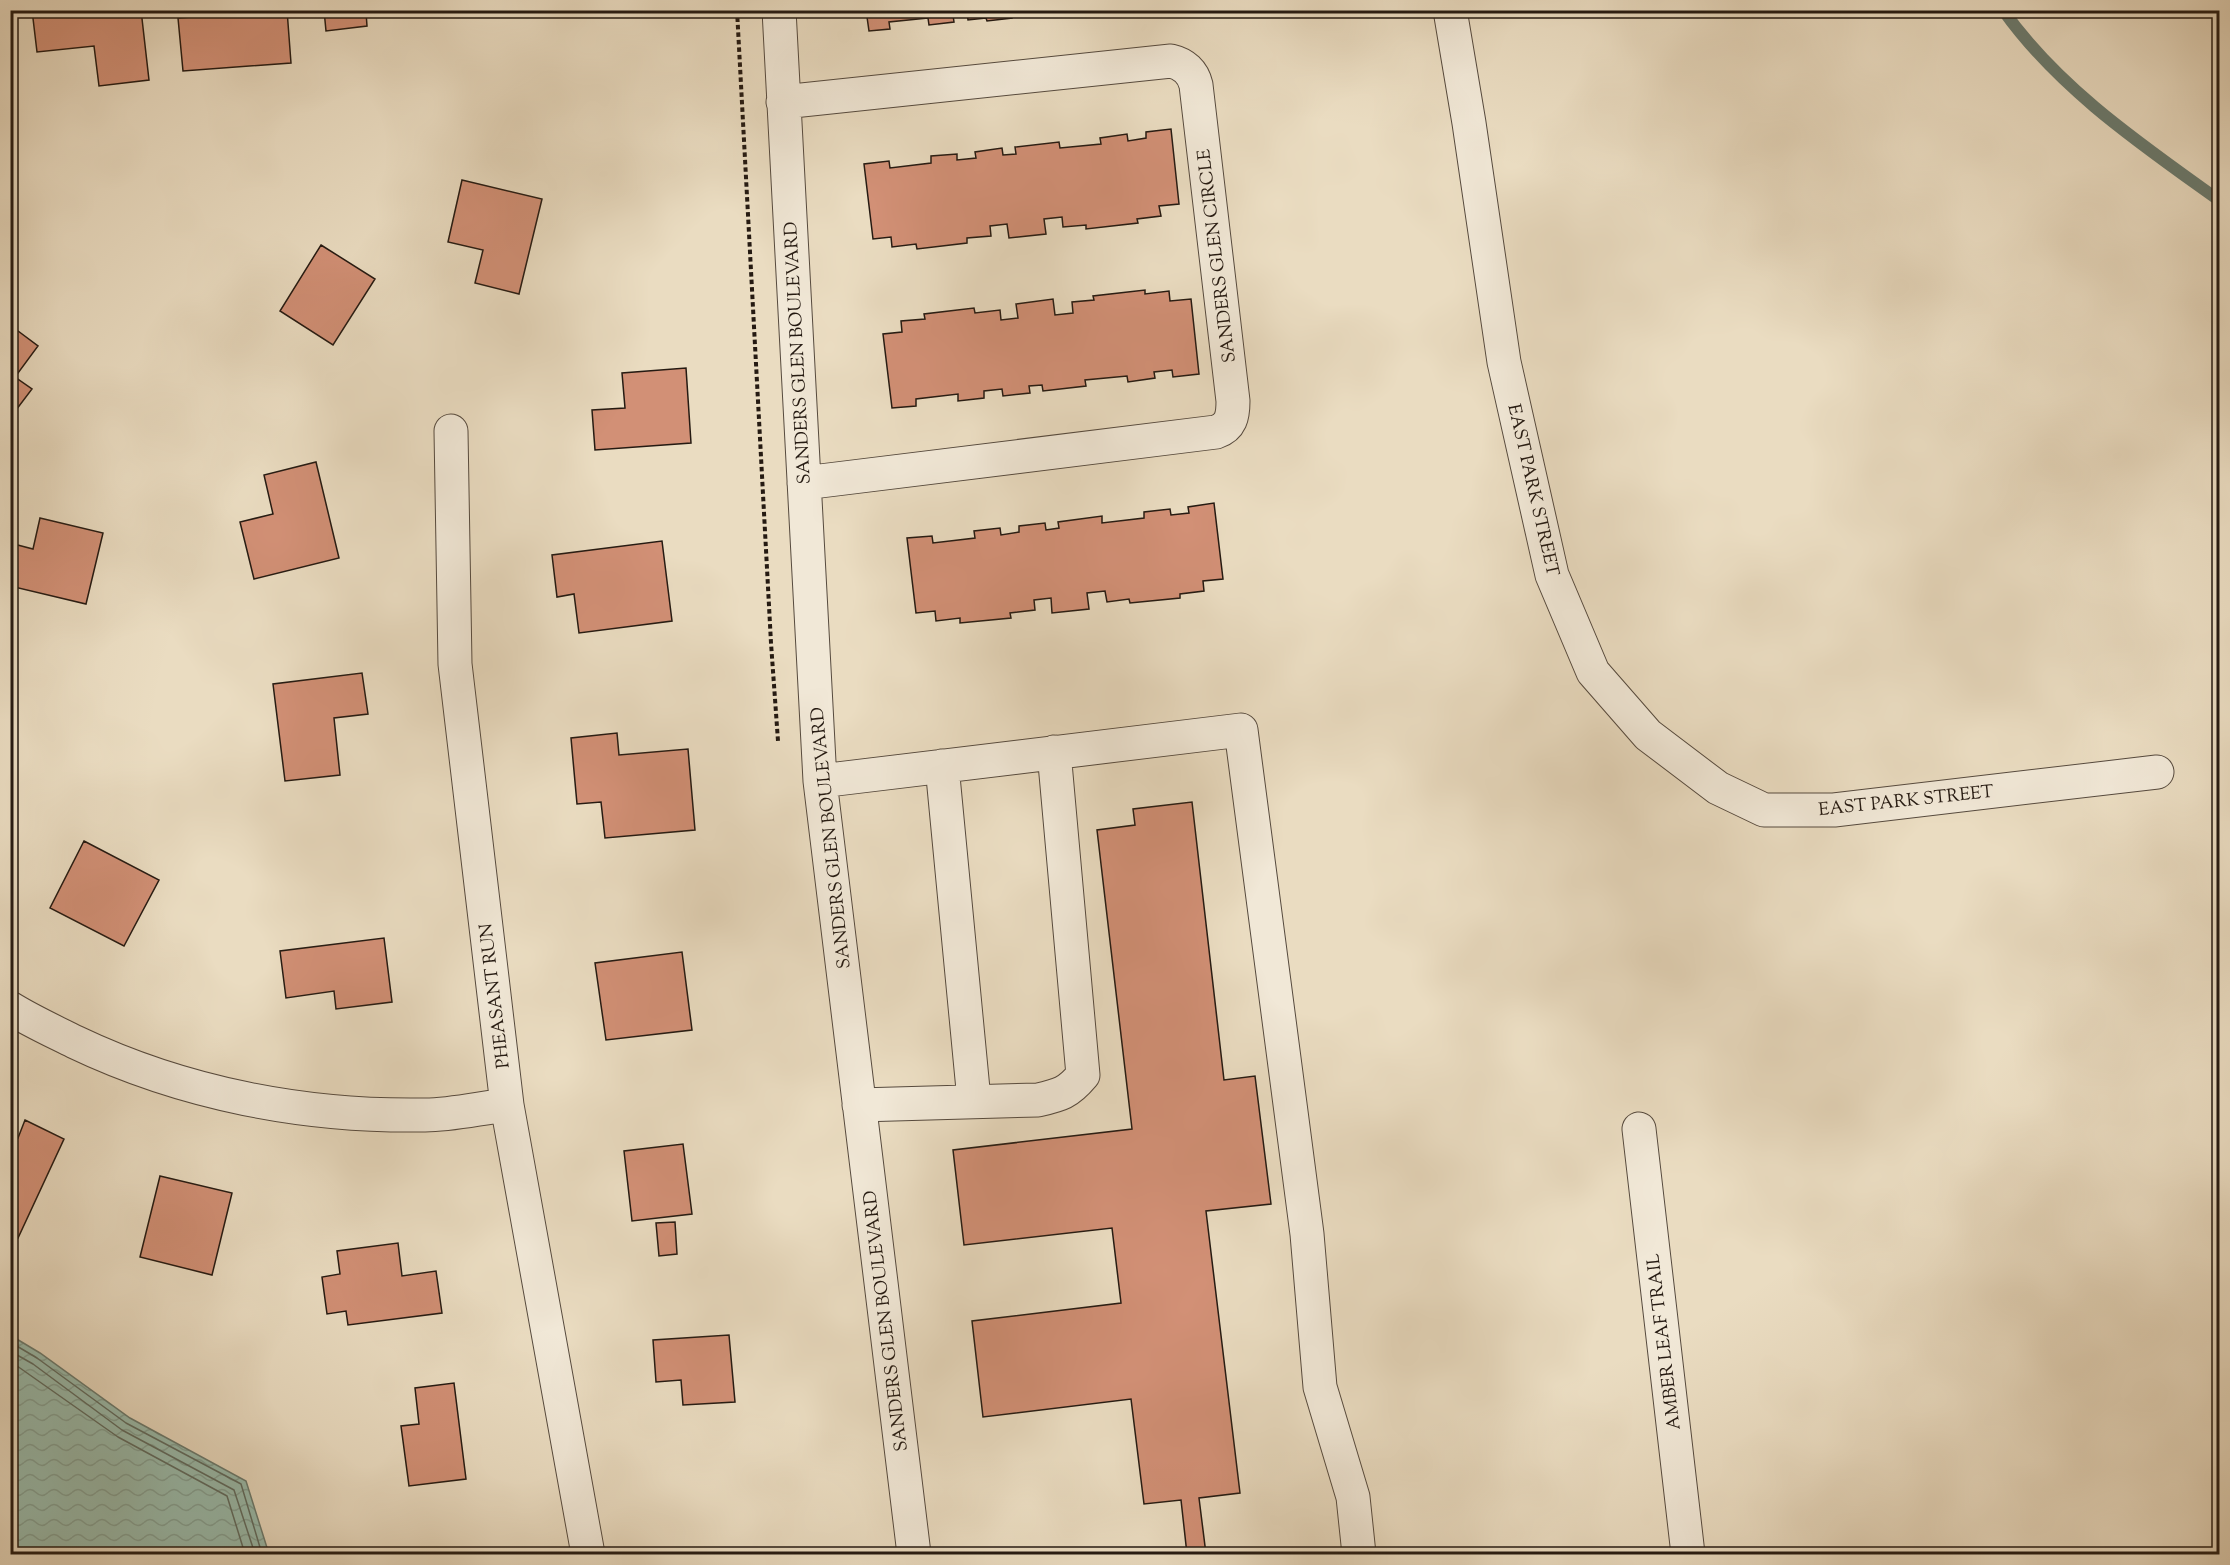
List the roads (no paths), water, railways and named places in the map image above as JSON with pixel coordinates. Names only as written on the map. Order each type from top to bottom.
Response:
[{"type":"street","name":"SANDERS GLEN BOULEVARD","points":[[779,10],[820,781],[914,1554]]},
{"type":"street","name":"EAST PARK STREET","points":[[1450,10],[1504,362],[1552,575],[1593,672],[1648,735],[1718,788],[1764,810],[1834,810],[2157,772]]},
{"type":"street","name":"SANDERS GLEN CIRCLE","points":[[783,102],[1171,61],[1183,65],[1192,73],[1196,85],[1233,401],[1230,421],[1225,428],[1216,432],[804,483]]},
{"type":"street","name":"PHEASANT RUN","points":[[451,431],[455,664],[507,1105],[588,1554]]},
{"type":"street","points":[[820,781],[1241,730],[1307,1234],[1320,1387],[1353,1497],[1359,1554]]},
{"type":"street","points":[[859,1105],[1046,1098],[1067,1091],[1083,1075],[1054,752]]},
{"type":"street","points":[[942,766],[974,1100]]},
{"type":"street","points":[[10,1008],[28,1020],[107,1058],[173,1082],[231,1097],[293,1107],[416,1115],[507,1105]]},
{"type":"street","name":"AMBER LEAF TRAIL","points":[[1639,1129],[1688,1554]]},
{"type":"water","points":[[10,1335],[40,1353],[130,1418],[246,1481],[269,1554],[11,1554]]},
{"type":"waterway","points":[[2003,10],[2025,39],[2103,114],[2220,201]]}]
